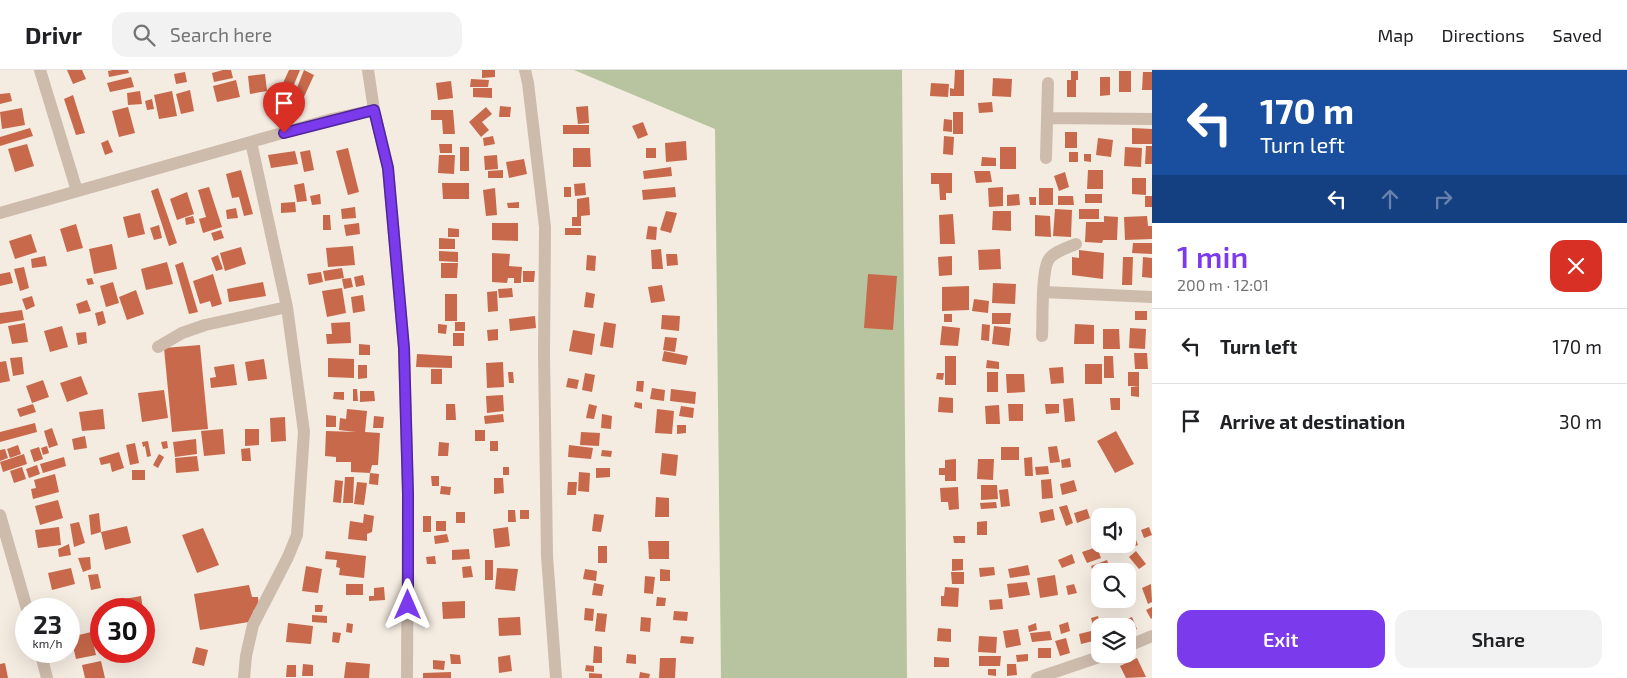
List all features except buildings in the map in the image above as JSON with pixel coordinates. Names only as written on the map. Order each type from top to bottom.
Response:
[{"type":"street","points":[[40,70],[77,191]]},
{"type":"street","points":[[368,70],[374,110],[388,168],[404,348],[408,494],[407,678]]},
{"type":"street","points":[[525,70],[545,228],[546,547],[556,678]]},
{"type":"street","points":[[1046,158],[1048,83]]},
{"type":"street","points":[[0,214],[332,119],[374,110]]},
{"type":"street","points":[[1047,118],[1152,119]]},
{"type":"street","points":[[244,678],[246,656],[253,626],[297,536],[304,432],[287,306],[251,142]]},
{"type":"street","points":[[1042,336],[1047,262],[1056,253],[1076,244]]},
{"type":"street","points":[[1044,292],[1152,297]]},
{"type":"street","points":[[158,347],[182,333],[205,325],[287,306]]},
{"type":"street","points":[[0,515],[24,598]]},
{"type":"street","points":[[1136,643],[1152,636]]},
{"type":"street","points":[[1037,678],[1091,660]]},
{"type":"street","points":[[43,663],[47,678]]},
{"type":"green space","points":[[574,70],[902,70],[907,678],[721,678],[715,129]]},
{"type":"route","points":[[284,133],[332,119],[374,110],[388,168],[404,348],[408,494],[408,605]]}]
